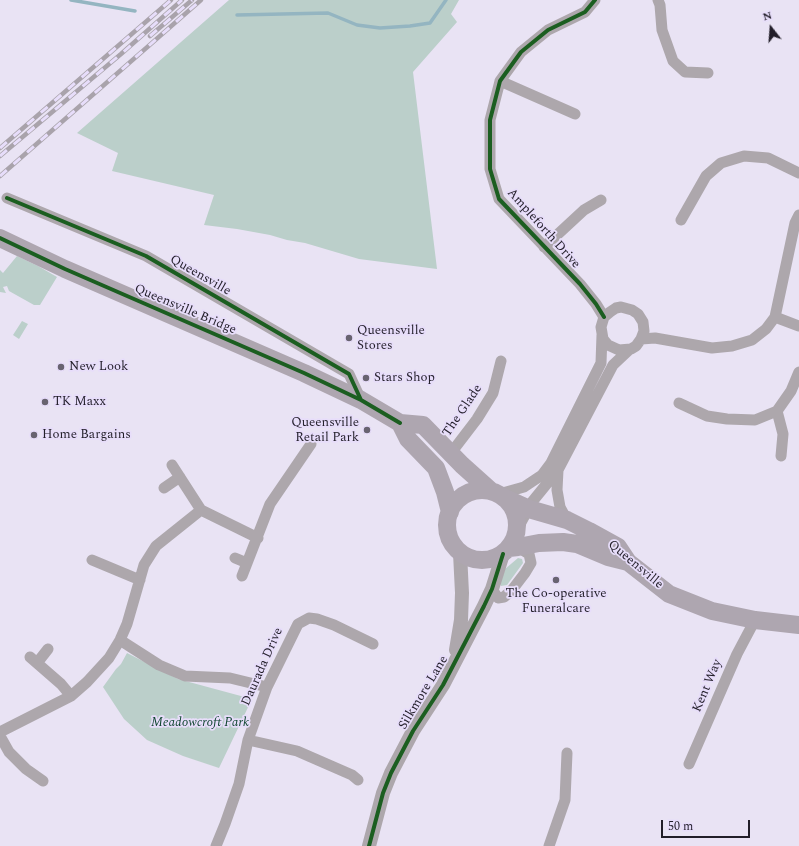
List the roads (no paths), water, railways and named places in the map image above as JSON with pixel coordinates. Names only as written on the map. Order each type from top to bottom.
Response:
[{"type":"highway","name":"Queensville Bridge","points":[[0,238],[73,272],[282,363],[361,400],[400,423]]},
{"type":"highway","points":[[400,423],[408,439],[436,468],[445,492],[450,512]]},
{"type":"highway","points":[[400,423],[423,425],[462,465],[498,494],[515,511],[518,520],[512,545]]},
{"type":"highway","points":[[498,494],[474,491],[465,494],[457,500],[450,512],[447,524],[450,540],[460,553],[466,557],[481,561],[496,558],[512,545],[562,542],[577,544],[608,557],[628,562]]},
{"type":"highway","name":"Queensville","points":[[498,494],[529,508],[567,520],[618,547],[628,562],[669,594],[712,611],[755,620],[799,625]]},
{"type":"street","name":"Ampleforth Drive","points":[[595,0],[585,12],[548,30],[521,52],[500,81],[490,120],[490,169],[499,199],[580,284],[604,317]]},
{"type":"street","points":[[658,0],[660,5],[662,30],[673,60],[685,72],[708,73]]},
{"type":"street","points":[[500,81],[575,114]]},
{"type":"street","points":[[681,220],[706,176],[721,163],[744,156],[768,158],[799,173]]},
{"type":"street","name":"Queensville","points":[[7,198],[146,256],[349,374],[361,400]]},
{"type":"street","points":[[544,247],[584,210],[601,200]]},
{"type":"street","points":[[642,339],[655,338],[712,348],[732,346],[752,340],[766,329],[775,317],[795,223],[799,215]]},
{"type":"street","points":[[596,304],[632,310],[638,314],[655,338]]},
{"type":"street","points":[[498,494],[524,486],[542,475],[551,463],[601,363],[601,327],[604,317],[616,308]]},
{"type":"street","points":[[775,317],[799,326]]},
{"type":"street","points":[[492,589],[498,598],[504,597],[512,590],[531,563],[529,554],[512,545],[529,508],[558,470],[613,365],[636,346],[642,339],[644,331],[643,322]]},
{"type":"street","points":[[602,335],[608,345],[614,349],[623,351],[631,349]]},
{"type":"street","name":"The Glade","points":[[451,453],[477,419],[494,393],[501,361]]},
{"type":"street","points":[[679,403],[707,416],[727,419],[755,420],[777,411],[791,391],[799,372]]},
{"type":"street","points":[[777,411],[784,434],[781,456]]},
{"type":"street","points":[[242,576],[270,504],[311,444]]},
{"type":"street","points":[[172,465],[201,510],[258,538]]},
{"type":"street","points":[[558,470],[557,490],[560,507],[567,520]]},
{"type":"street","points":[[164,488],[180,477]]},
{"type":"street","points":[[0,732],[71,696],[87,682],[109,658],[120,640],[127,624],[144,565],[156,546],[201,510]]},
{"type":"street","name":"Silkmore Lane","points":[[369,846],[383,793],[391,773],[412,731],[443,685],[484,606],[512,545]]},
{"type":"street","name":"Silkmore Lane","points":[[454,662],[461,620],[462,593],[460,553]]},
{"type":"street","points":[[235,558],[247,563]]},
{"type":"street","points":[[92,560],[140,580]]},
{"type":"street","name":"Daurada Drive","points":[[216,846],[239,784],[248,740],[267,687],[298,624],[309,618],[334,625],[373,644]]},
{"type":"street","name":"Kent Way","points":[[690,764],[737,654],[755,620]]},
{"type":"street","points":[[120,640],[159,665],[185,676],[230,678],[267,687]]},
{"type":"street","points":[[48,649],[34,660],[61,684],[71,696]]},
{"type":"street","points":[[0,736],[9,752],[26,769],[43,781]]},
{"type":"street","points":[[248,740],[297,751],[352,775],[358,780]]},
{"type":"street","points":[[549,846],[564,800],[567,753]]},
{"type":"waterway","points":[[71,0],[135,11]]},
{"type":"waterway","points":[[237,15],[328,13],[357,25],[380,28],[410,26],[430,23],[446,0]]},
{"type":"railway","points":[[0,148],[171,0]]},
{"type":"railway","points":[[0,156],[121,54],[182,0]]},
{"type":"railway","points":[[150,36],[192,0]]},
{"type":"railway","points":[[0,176],[201,0]]},
{"type":"place","name":"Queensville Stores","points":[[349,338]]},
{"type":"place","name":"New Look","points":[[61,367]]},
{"type":"place","name":"Stars Shop","points":[[366,378]]},
{"type":"place","name":"TK Maxx","points":[[45,402]]},
{"type":"place","name":"Queensville Retail Park","points":[[367,430]]},
{"type":"place","name":"Home Bargains","points":[[34,435]]},
{"type":"place","name":"The Co-operative Funeralcare","points":[[556,580]]},
{"type":"park label","name":"Meadowcroft Park","points":[[200,723]]}]
